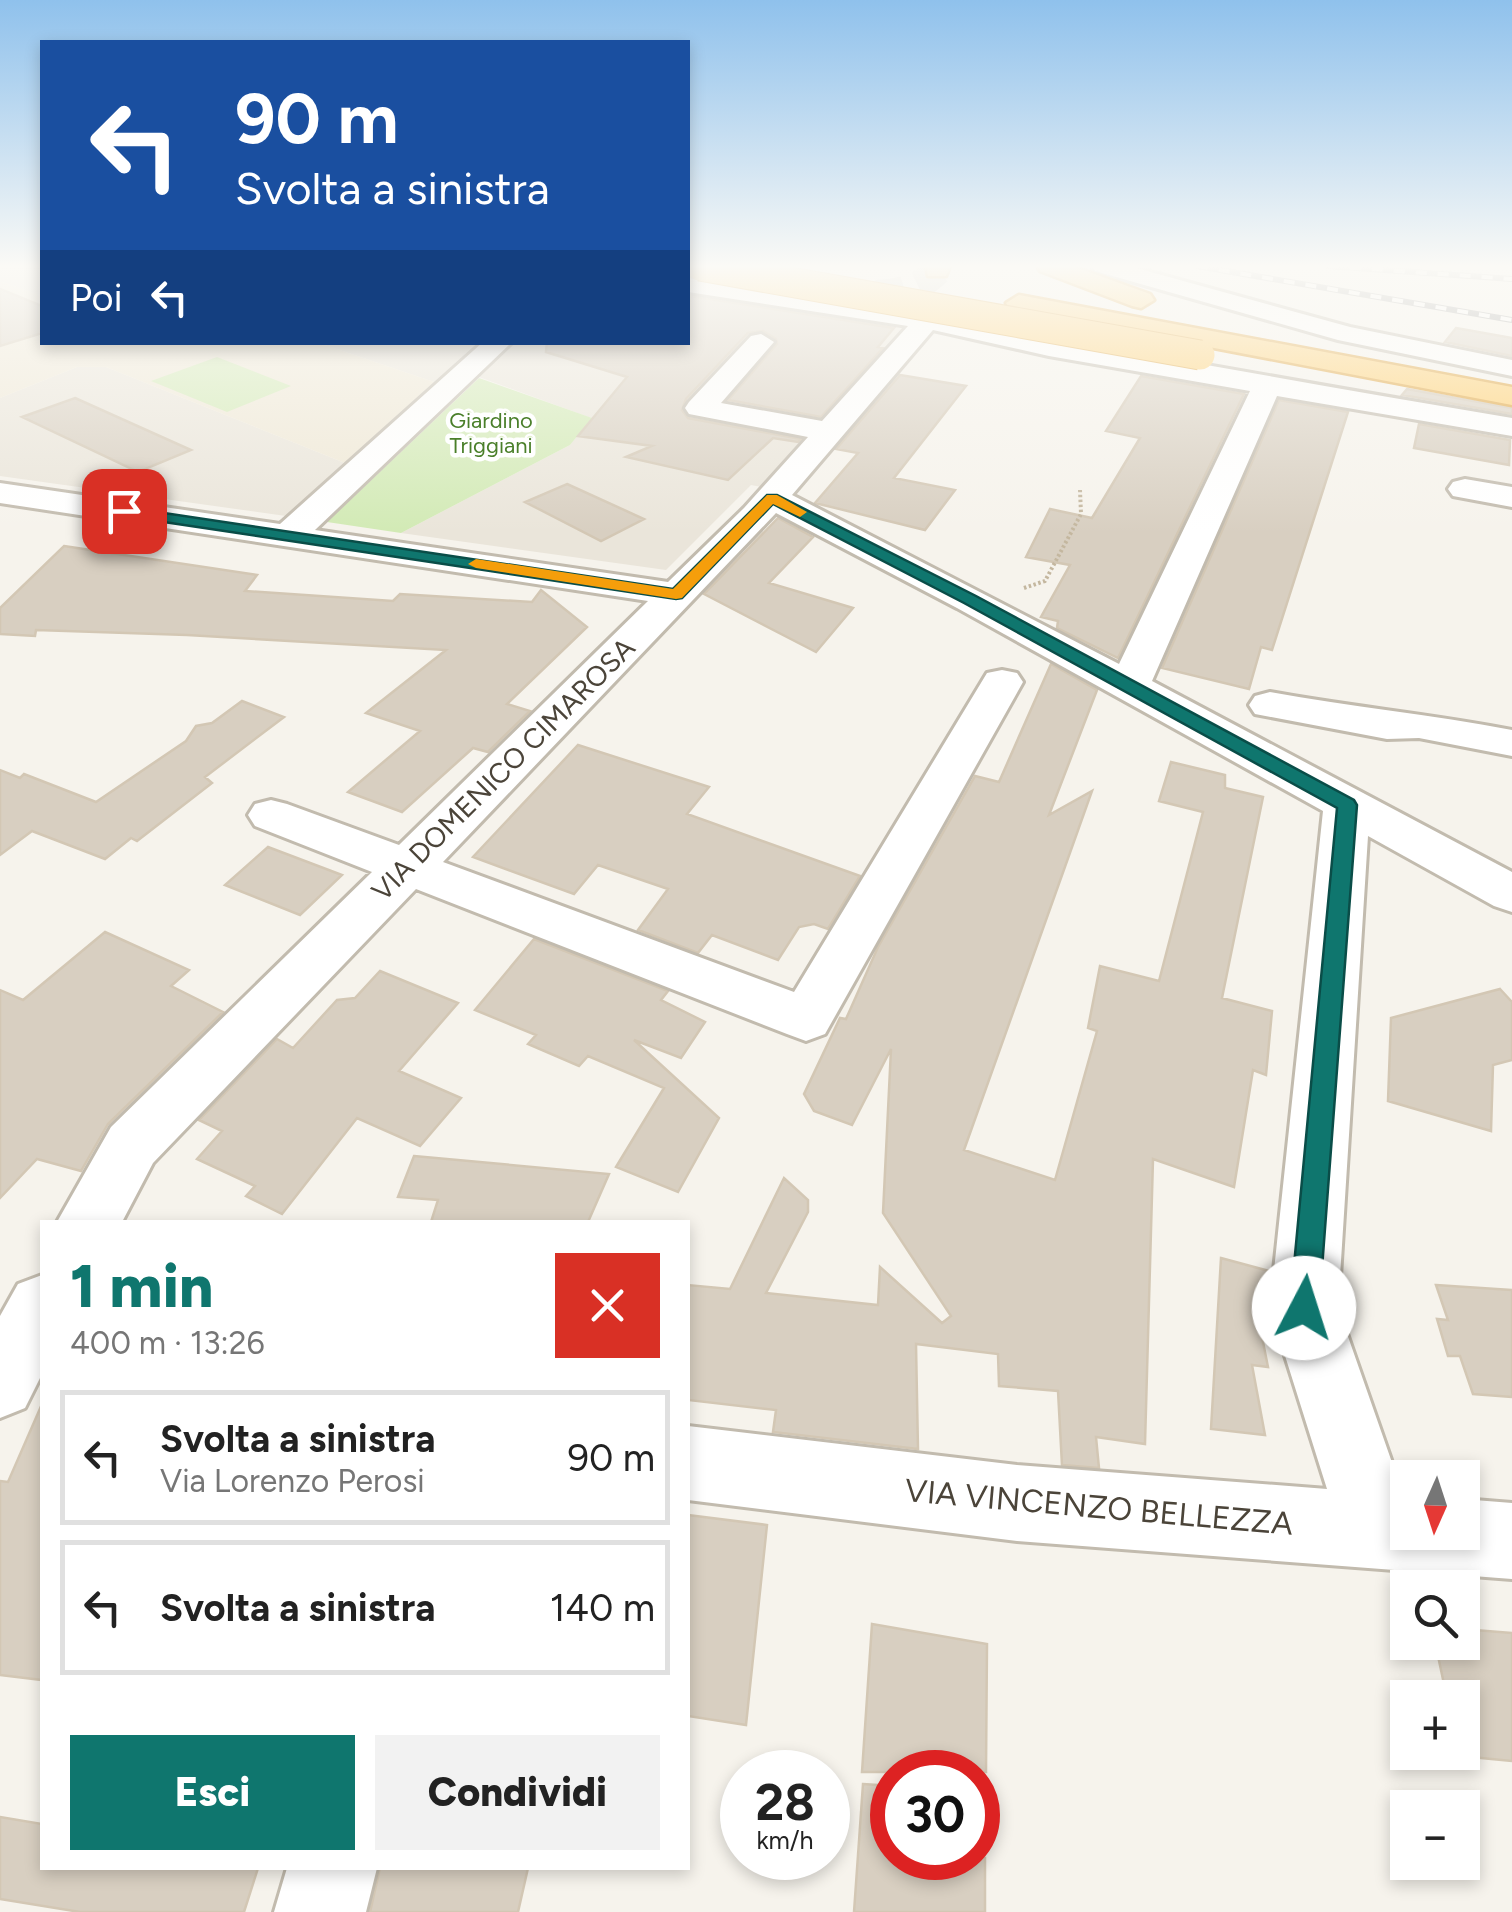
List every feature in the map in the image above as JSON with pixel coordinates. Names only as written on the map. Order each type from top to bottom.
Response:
[{"type":"highway","points":[[1201,355],[1512,410]]},
{"type":"highway","points":[[1298,355],[1512,395]]},
{"type":"highway","points":[[1351,355],[1464,380],[1512,395]]},
{"type":"street","points":[[289,535],[485,355]]},
{"type":"street","points":[[749,355],[700,408],[830,432]]},
{"type":"street","name":"VIA DOMENICO CIMAROSA","points":[[90,1220],[132,1146],[772,498],[897,355]]},
{"type":"street","points":[[1091,355],[1512,427]]},
{"type":"street","points":[[1450,355],[1512,368]]},
{"type":"street","points":[[1129,686],[1266,385]]},
{"type":"street","points":[[1465,489],[1512,498]]},
{"type":"street","points":[[0,493],[676,594]]},
{"type":"street","points":[[772,498],[970,600],[1512,894]]},
{"type":"street","points":[[270,815],[806,1019],[1002,682]]},
{"type":"street","points":[[1270,705],[1387,726],[1420,724],[1512,743]]},
{"type":"street","points":[[1378,1531],[1304,1308],[1325,792],[1387,726]]},
{"type":"street","points":[[40,1310],[0,1383],[40,1388]]},
{"type":"street","name":"VIA VINCENZO BELLEZZA","points":[[690,1463],[1016,1503],[1512,1541]]},
{"type":"street","points":[[320,1912],[331,1870]]},
{"type":"path","points":[[970,600],[1044,583],[1082,514],[1080,490]]},
{"type":"shaded area","points":[[0,355],[355,355],[434,382],[345,463],[106,367],[77,367],[0,398]]},
{"type":"shaded area","points":[[355,355],[464,355],[434,382]]},
{"type":"shaded area","points":[[502,355],[881,355],[766,488],[751,485],[666,570],[401,533],[570,445],[591,418],[479,377]]},
{"type":"shaded area","points":[[77,367],[106,367],[345,463],[286,516],[0,476],[0,398]]},
{"type":"green space","points":[[217,357],[291,386],[227,412],[151,381]]},
{"type":"green space","name":"Giardino Triggiani","points":[[479,378],[592,418],[570,445],[401,533],[327,522]]},
{"type":"building","points":[[556,355],[727,355],[686,399],[682,410],[688,418],[801,439],[798,442],[773,438],[728,480],[626,457],[652,446],[578,436],[627,377]]},
{"type":"building","points":[[767,355],[877,355],[821,417],[728,400]]},
{"type":"building","points":[[900,375],[966,386],[894,478],[955,490],[925,530],[815,503],[858,453],[836,449]]},
{"type":"building","points":[[1141,376],[1244,394],[1118,658],[1057,628],[1058,621],[1041,617],[1070,565],[1026,557],[1050,509],[1092,518],[1140,438],[1106,431]]},
{"type":"building","points":[[1407,389],[1512,408],[1512,414],[1402,395]]},
{"type":"building","points":[[75,398],[191,450],[138,472],[22,417]]},
{"type":"building","points":[[1279,400],[1348,412],[1272,650],[1261,647],[1249,689],[1162,668]]},
{"type":"building","points":[[1419,424],[1510,440],[1509,465],[1414,448]]},
{"type":"building","points":[[567,484],[644,519],[601,541],[525,502]]},
{"type":"building","points":[[778,518],[813,537],[769,583],[853,608],[816,652],[704,594]]},
{"type":"building","points":[[64,546],[257,575],[245,591],[393,601],[400,594],[532,602],[541,590],[587,627],[507,704],[530,711],[488,752],[473,748],[402,812],[348,792],[420,731],[366,713],[446,650],[187,635],[36,630],[35,636],[0,634],[0,608]]},
{"type":"building","points":[[1051,664],[1097,690],[1049,815],[1092,791],[964,1150],[1055,1180],[1097,1031],[1088,1028],[1100,966],[1159,981],[1203,812],[1159,801],[1171,762],[1225,775],[1225,788],[1263,797],[1222,998],[1272,1011],[1266,1075],[1253,1070],[1234,1187],[1153,1159],[1145,1444],[1096,1437],[1099,1468],[1062,1465],[1058,1391],[999,1386],[998,1354],[916,1344],[918,1449],[773,1432],[776,1410],[690,1400],[690,1285],[730,1289],[784,1178],[808,1200],[808,1212],[766,1293],[878,1305],[880,1267],[942,1323],[951,1316],[883,1213],[891,1049],[852,1125],[814,1111],[804,1094],[840,1018],[846,1019],[878,947],[975,776],[999,782]]},
{"type":"building","points":[[242,701],[284,717],[205,777],[212,783],[137,841],[131,838],[105,859],[32,831],[0,855],[0,770],[20,778],[24,774],[96,802],[186,741],[196,726],[212,723]]},
{"type":"building","points":[[578,745],[709,787],[687,814],[860,876],[828,929],[814,924],[799,927],[778,960],[712,935],[698,953],[638,930],[668,889],[598,865],[574,894],[473,857]]},
{"type":"building","points":[[268,847],[342,875],[300,915],[225,885]]},
{"type":"building","points":[[105,932],[189,970],[171,986],[223,1012],[108,1124],[81,1171],[37,1159],[0,1198],[0,990],[23,1000]]},
{"type":"building","points":[[534,939],[668,991],[661,1000],[705,1022],[681,1058],[634,1040],[719,1118],[678,1192],[616,1167],[664,1088],[588,1056],[579,1066],[528,1044],[536,1035],[475,1010]]},
{"type":"building","points":[[380,971],[458,1003],[399,1071],[461,1098],[420,1146],[357,1118],[282,1214],[246,1196],[255,1186],[197,1159],[222,1131],[199,1120],[277,1039],[293,1048],[337,1000],[355,998]]},
{"type":"building","points":[[1500,989],[1512,1002],[1512,1060],[1493,1065],[1491,1131],[1388,1101],[1391,1018]]},
{"type":"building","points":[[414,1156],[609,1174],[589,1220],[432,1220],[438,1200],[398,1197]]},
{"type":"building","points":[[1221,1258],[1269,1271],[1262,1337],[1268,1367],[1252,1365],[1265,1435],[1211,1429]]},
{"type":"building","points":[[1436,1285],[1512,1290],[1512,1397],[1473,1394],[1460,1356],[1448,1356],[1437,1319],[1448,1320]]},
{"type":"building","points":[[40,1409],[40,1680],[0,1675],[0,1481],[8,1482]]},
{"type":"building","points":[[690,1515],[767,1525],[746,1725],[690,1716]]},
{"type":"building","points":[[872,1624],[987,1644],[986,1750],[870,1750],[870,1772],[862,1772]]},
{"type":"building","points":[[1480,1630],[1512,1633],[1512,1761],[1480,1758],[1480,1680],[1443,1680],[1439,1660],[1480,1660]]},
{"type":"building","points":[[863,1784],[870,1784],[870,1880],[985,1880],[985,1912],[854,1912]]},
{"type":"building","points":[[0,1817],[40,1824],[40,1870],[257,1870],[244,1912],[80,1912],[0,1899]]},
{"type":"building","points":[[380,1870],[528,1870],[518,1912],[370,1912]]},
{"type":"slow traffic","points":[[476,564],[676,594],[772,498],[800,512]]},
{"type":"route","points":[[124,511],[676,594],[772,498],[970,600],[1347,805],[1304,1308]]}]
